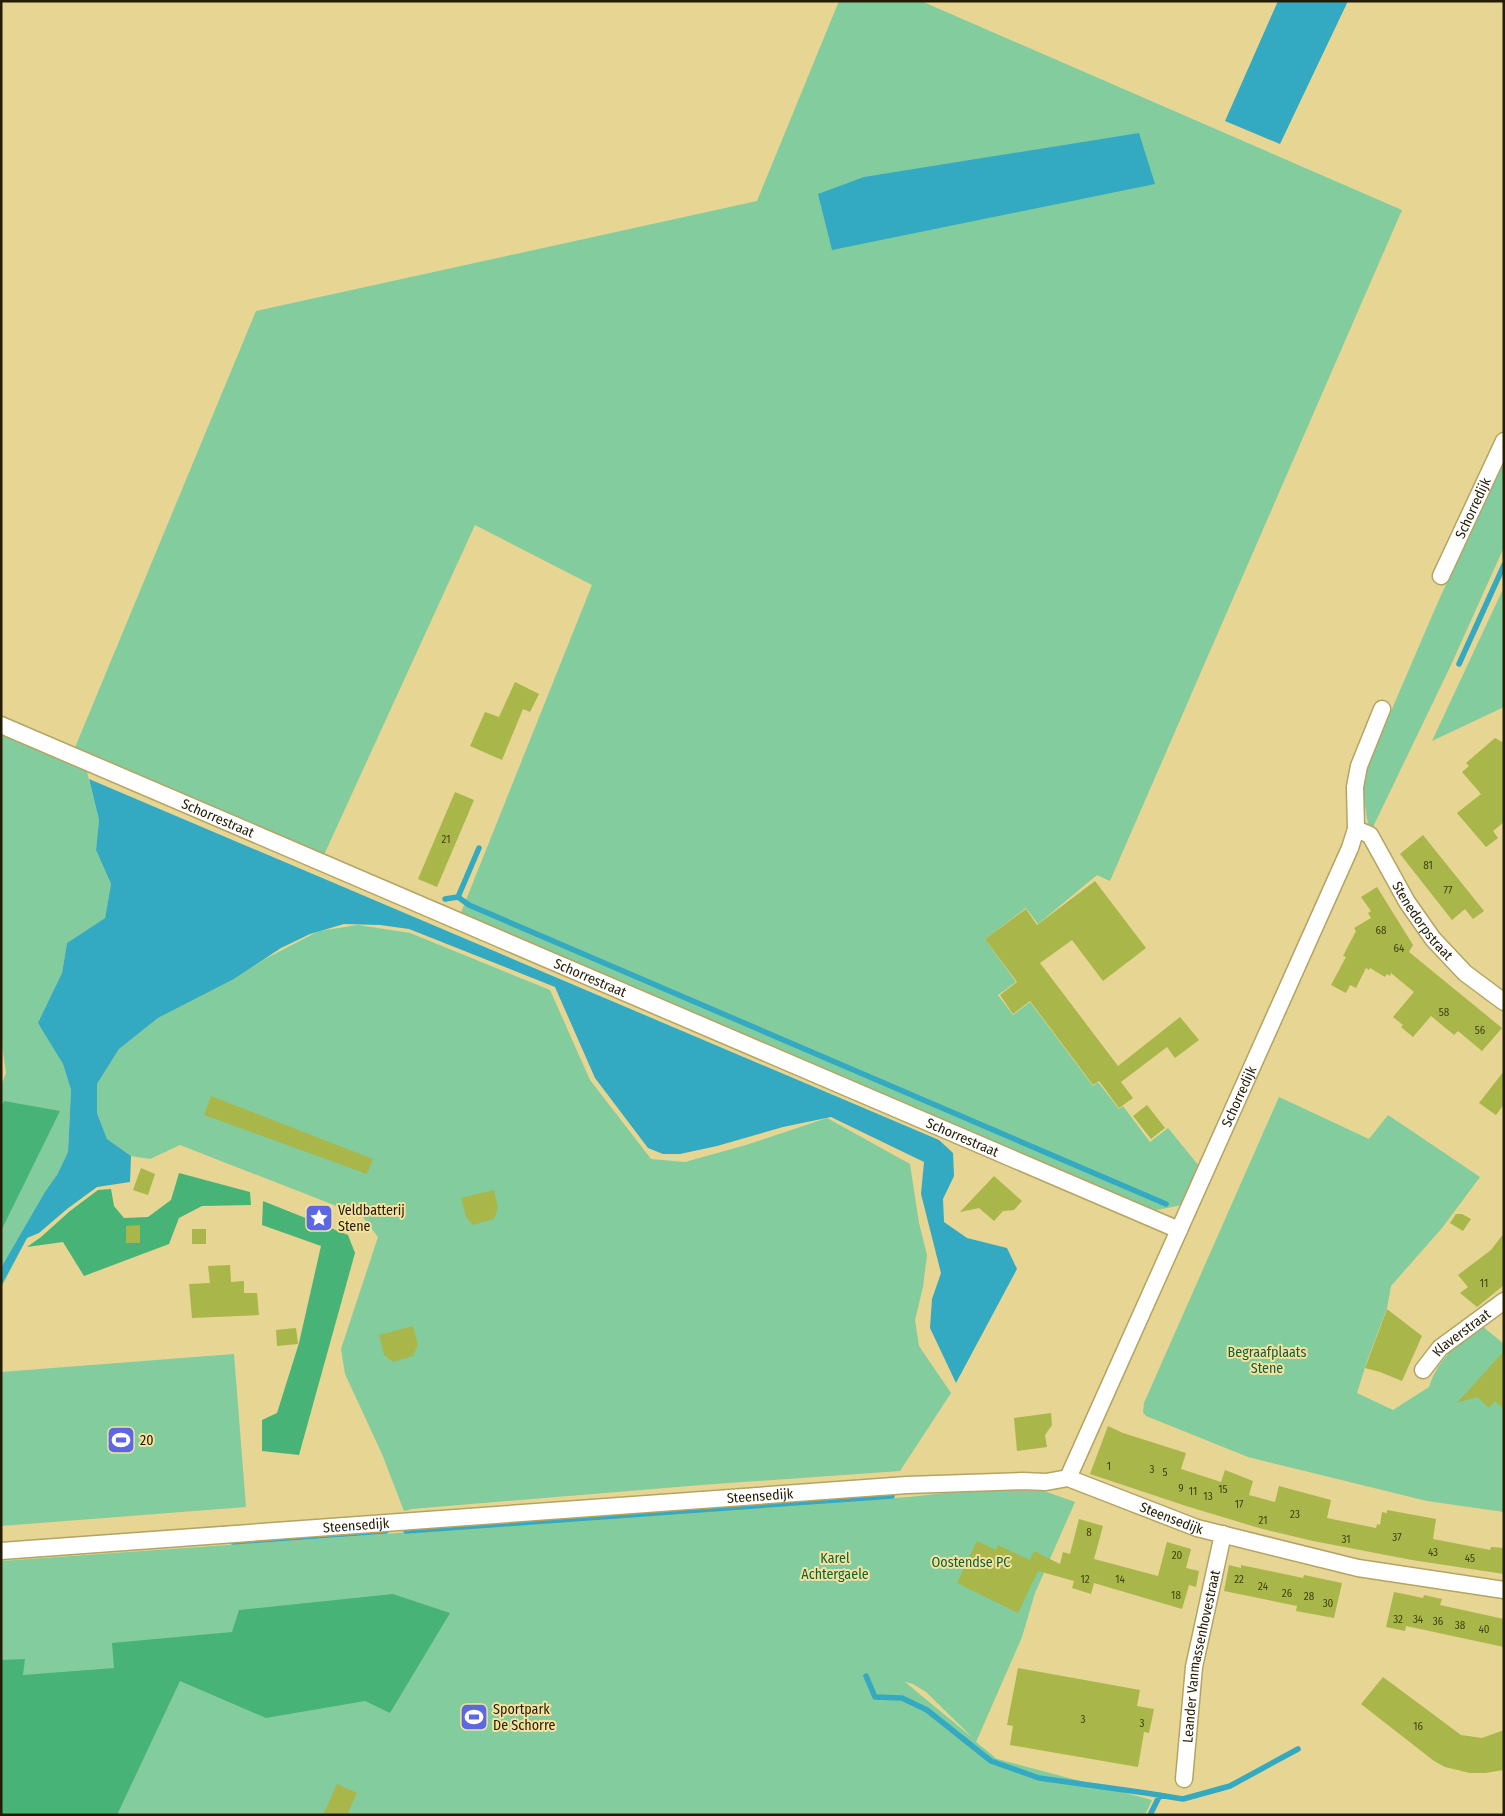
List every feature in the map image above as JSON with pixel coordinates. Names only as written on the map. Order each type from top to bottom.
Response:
[{"type":"street","name":"Schorredijk","points":[[1442,576],[1504,441]]},
{"type":"street","name":"Schorredijk","points":[[1068,1478],[1346,857],[1356,829],[1355,787],[1359,766],[1382,709]]},
{"type":"street","name":"Schorrestraat","points":[[1,725],[1180,1230]]},
{"type":"street","name":"Stenedorpstraat","points":[[1356,829],[1370,835],[1407,902],[1433,938],[1465,973],[1504,1002]]},
{"type":"street","name":"Klaverstraat","points":[[1423,1370],[1440,1348],[1504,1301]]},
{"type":"street","name":"Steensedijk","points":[[1,1550],[888,1486],[1022,1481],[1046,1482],[1068,1478],[1197,1528],[1358,1568],[1504,1590]]},
{"type":"street","name":"Leander Vanmassenhovestraat","points":[[1184,1779],[1194,1667],[1223,1534]]},
{"type":"green space","points":[[839,1],[921,1],[1402,210],[1110,881],[1097,875],[1038,924],[1026,908],[985,939],[1016,982],[998,995],[1013,1015],[1030,1002],[1093,1086],[1098,1082],[1119,1109],[1123,1106],[1150,1142],[1168,1128],[1199,1166],[1182,1205],[1157,1210],[1127,1201],[460,915],[592,585],[475,525],[323,857],[74,750],[256,311],[757,201]]},
{"type":"green space","points":[[1504,455],[1504,547],[1451,665],[1373,827],[1368,824],[1361,781]]},
{"type":"green space","points":[[1504,587],[1504,707],[1432,741]]},
{"type":"green space","points":[[1,732],[86,768],[99,820],[96,850],[111,884],[105,918],[67,943],[62,973],[39,1023],[63,1064],[71,1090],[68,1152],[1,1288],[1,1086],[6,1073],[1,1037]]},
{"type":"green space","points":[[358,925],[410,933],[550,990],[590,1080],[651,1159],[685,1162],[746,1145],[827,1118],[910,1164],[919,1223],[927,1255],[923,1287],[915,1320],[919,1346],[951,1393],[900,1471],[701,1485],[404,1511],[382,1454],[345,1374],[341,1349],[378,1237],[362,1216],[180,1145],[150,1159],[131,1156],[107,1139],[97,1113],[97,1084],[119,1049],[158,1018],[234,979],[265,959],[319,931]]},
{"type":"green space","name":"Begraafplaats Stene","points":[[1279,1097],[1369,1139],[1388,1115],[1480,1177],[1442,1228],[1391,1286],[1387,1308],[1357,1393],[1393,1410],[1429,1387],[1438,1367],[1450,1352],[1482,1326],[1504,1344],[1504,1512],[1427,1501],[1248,1457],[1146,1416],[1143,1412],[1144,1403]]},
{"type":"green space","points":[[4,1101],[60,1111],[1,1231],[1,1108]]},
{"type":"green space","points":[[179,1173],[250,1192],[251,1205],[202,1206],[179,1218],[169,1244],[84,1276],[63,1242],[27,1247],[98,1190],[111,1189],[114,1206],[124,1218],[148,1217],[171,1200]]},
{"type":"green space","points":[[263,1201],[348,1235],[355,1253],[299,1455],[262,1451],[262,1420],[277,1413],[299,1343],[321,1246],[262,1225]]},
{"type":"green space","name":"20","points":[[234,1354],[246,1507],[1,1526],[1,1372]]},
{"type":"green space","name":"Sportpark De Schorre","points":[[955,1489],[1044,1491],[1075,1502],[1035,1593],[1022,1637],[976,1742],[997,1759],[1152,1800],[1145,1815],[1,1815],[1,1561],[945,1493]],"holes":[[[905,1682],[913,1684],[926,1692],[974,1739]]]},
{"type":"green space","points":[[393,1594],[450,1613],[390,1713],[365,1701],[266,1718],[180,1681],[117,1815],[1,1815],[1,1660],[25,1659],[23,1675],[114,1668],[112,1643],[232,1632],[239,1610]]},
{"type":"water","points":[[1278,1],[1348,1],[1280,144],[1225,121]]},
{"type":"water","points":[[1139,133],[1155,184],[832,250],[818,194],[864,177]]},
{"type":"water","points":[[89,779],[939,1140],[953,1153],[954,1176],[943,1199],[944,1222],[967,1238],[1007,1248],[1017,1269],[956,1383],[930,1328],[932,1299],[941,1273],[921,1194],[924,1162],[831,1117],[783,1127],[717,1146],[680,1154],[663,1154],[648,1148],[595,1078],[555,987],[409,929],[380,925],[344,924],[310,934],[281,948],[234,979],[158,1018],[119,1049],[97,1084],[97,1113],[107,1139],[131,1156],[130,1182],[97,1187],[39,1233],[27,1238],[1,1286],[1,1268],[45,1192],[57,1175],[68,1152],[71,1090],[63,1064],[38,1023],[62,973],[67,943],[105,918],[111,884],[96,850],[99,820]]},
{"type":"building","points":[[515,682],[539,694],[530,712],[523,709],[502,760],[470,746],[485,712],[499,717]]},
{"type":"building","points":[[1495,738],[1504,743],[1504,822],[1493,831],[1498,838],[1486,847],[1457,813],[1481,794],[1462,772],[1469,766],[1466,763]]},
{"type":"building","points":[[455,792],[474,800],[437,887],[418,879]]},
{"type":"building","points":[[1423,835],[1484,911],[1473,919],[1465,909],[1452,920],[1400,854]]},
{"type":"building","points":[[1095,881],[1146,948],[1103,981],[1072,940],[1040,963],[1118,1066],[1180,1017],[1199,1040],[1175,1058],[1167,1047],[1121,1082],[1133,1098],[1119,1108],[1099,1081],[1093,1085],[1030,1001],[1013,1014],[1000,995],[1017,982],[985,939],[1026,909],[1037,925]]},
{"type":"building","points":[[1377,887],[1413,945],[1409,952],[1502,1028],[1482,1051],[1458,1031],[1454,1035],[1431,1016],[1413,1037],[1401,1027],[1403,1025],[1393,1017],[1414,992],[1391,973],[1390,976],[1387,974],[1385,977],[1370,968],[1369,970],[1366,968],[1356,988],[1350,985],[1346,993],[1331,985],[1346,957],[1343,956],[1356,931],[1354,928],[1371,918],[1368,913],[1371,911],[1361,897]]},
{"type":"building","points":[[1504,1071],[1504,1104],[1496,1115],[1479,1103]]},
{"type":"building","points":[[211,1096],[373,1159],[367,1174],[204,1115]]},
{"type":"building","points":[[1147,1105],[1165,1128],[1151,1139],[1133,1116]]},
{"type":"building","points":[[141,1168],[155,1174],[148,1195],[133,1190]]},
{"type":"building","points":[[994,1176],[1022,1201],[1014,1210],[1003,1211],[994,1221],[979,1208],[960,1212]]},
{"type":"building","points":[[494,1190],[498,1208],[494,1219],[473,1225],[466,1217],[461,1198]]},
{"type":"building","points":[[1456,1214],[1462,1214],[1471,1219],[1463,1231],[1450,1223]]},
{"type":"building","points":[[140,1225],[140,1243],[126,1243],[126,1226]]},
{"type":"building","points":[[192,1229],[206,1229],[206,1244],[192,1244]]},
{"type":"building","points":[[1504,1233],[1504,1285],[1477,1307],[1460,1293],[1468,1287],[1458,1275],[1491,1250]]},
{"type":"building","points":[[230,1265],[231,1282],[244,1281],[244,1293],[257,1293],[259,1315],[192,1318],[189,1284],[210,1283],[208,1266]]},
{"type":"building","points":[[1387,1309],[1422,1336],[1402,1381],[1365,1368]]},
{"type":"building","points":[[413,1326],[418,1345],[413,1356],[393,1362],[384,1355],[379,1335]]},
{"type":"building","points":[[296,1328],[298,1344],[277,1346],[276,1330]]},
{"type":"building","points":[[1504,1351],[1504,1409],[1495,1401],[1489,1408],[1477,1397],[1457,1403]]},
{"type":"building","points":[[1051,1413],[1052,1425],[1045,1435],[1047,1447],[1017,1451],[1014,1418]]},
{"type":"building","points":[[1108,1426],[1123,1433],[1186,1453],[1181,1469],[1221,1482],[1225,1470],[1253,1481],[1249,1495],[1275,1502],[1279,1486],[1331,1500],[1327,1518],[1376,1528],[1377,1524],[1380,1525],[1382,1512],[1387,1513],[1387,1510],[1436,1519],[1433,1539],[1490,1550],[1491,1547],[1504,1548],[1504,1574],[1412,1560],[1313,1541],[1259,1528],[1090,1474]]},
{"type":"building","points":[[1079,1519],[1103,1526],[1094,1559],[1158,1576],[1167,1542],[1191,1549],[1186,1568],[1199,1571],[1196,1587],[1189,1585],[1182,1609],[1094,1583],[1091,1594],[1072,1588],[1074,1581],[1038,1571],[1018,1613],[957,1583],[977,1541],[996,1550],[998,1545],[1030,1560],[1034,1551],[1060,1564],[1063,1552],[1070,1554]]},
{"type":"building","points":[[1229,1565],[1241,1568],[1241,1565],[1303,1578],[1304,1575],[1342,1583],[1334,1618],[1296,1611],[1297,1606],[1224,1591]]},
{"type":"building","points":[[1394,1592],[1423,1598],[1424,1595],[1442,1599],[1440,1605],[1504,1619],[1504,1647],[1406,1626],[1405,1631],[1386,1627]]},
{"type":"building","points":[[1018,1668],[1140,1690],[1137,1706],[1154,1709],[1149,1733],[1144,1732],[1138,1767],[1010,1745],[1013,1726],[1007,1725]]},
{"type":"building","points":[[1383,1677],[1461,1735],[1482,1738],[1504,1730],[1504,1770],[1470,1773],[1445,1767],[1434,1761],[1361,1704]]},
{"type":"building","points":[[337,1784],[357,1793],[347,1815],[323,1815]]},
{"type":"waterway","points":[[1459,664],[1504,565]]},
{"type":"waterway","points":[[445,899],[458,897],[479,848]]},
{"type":"waterway","points":[[458,897],[469,905],[1166,1204]]},
{"type":"waterway","points":[[406,1531],[892,1496]]},
{"type":"waterway","points":[[233,1542],[386,1531]]},
{"type":"waterway","points":[[866,1676],[875,1697],[902,1698],[927,1710],[991,1761],[1039,1778],[1183,1799],[1230,1786],[1298,1749]]},
{"type":"waterway","points":[[1150,1815],[1160,1795]]},
{"type":"place","name":"Veldbatterij Stene","points":[[319,1218]]},
{"type":"place","name":"20","points":[[121,1440]]},
{"type":"place","name":"Sportpark De Schorre","points":[[474,1717]]},
{"type":"park label","name":"Oostendse PC","points":[[971,1562]]},
{"type":"park label","name":"Karel Achtergaele","points":[[835,1566]]}]
